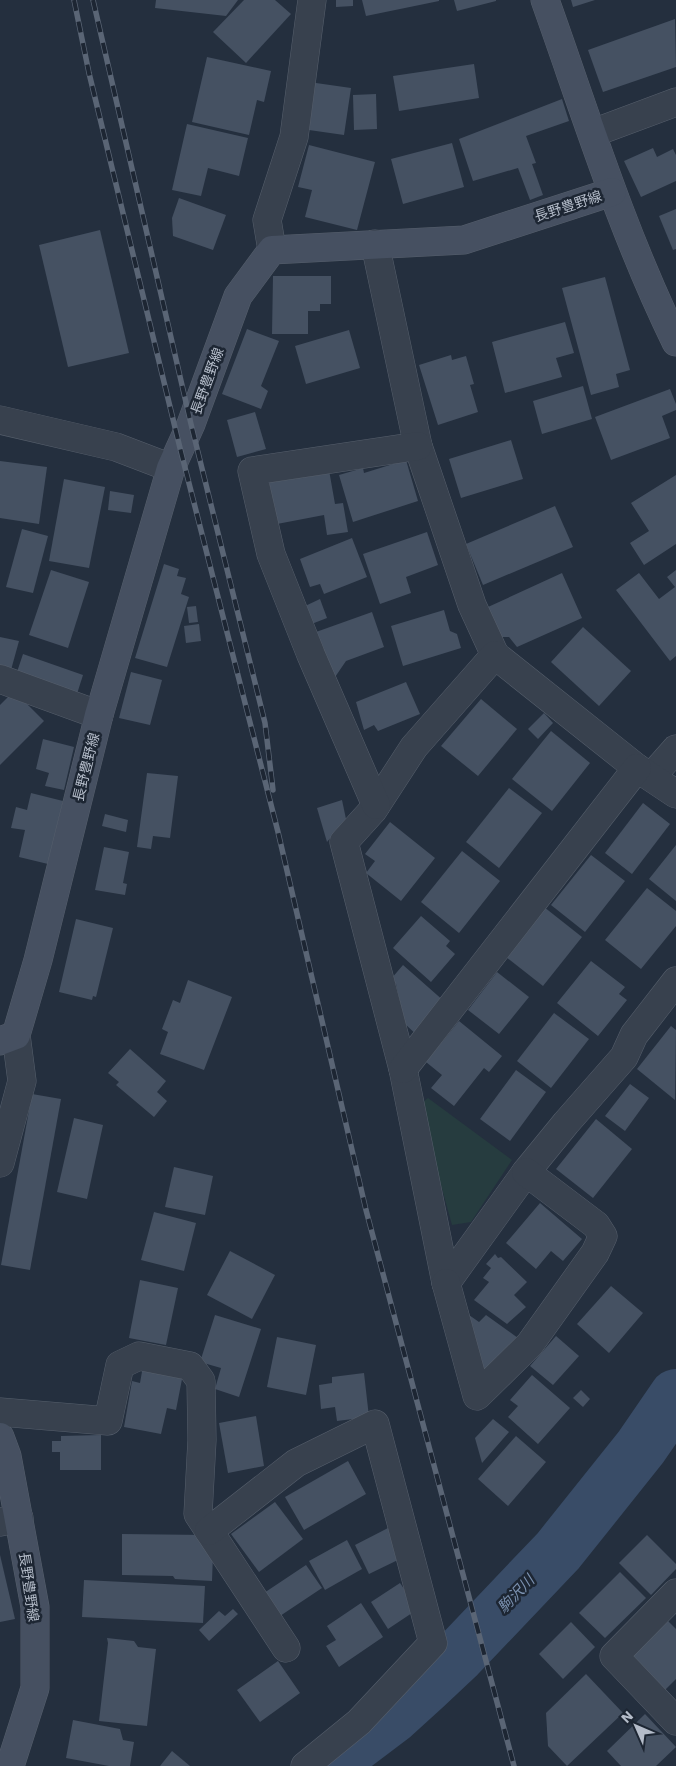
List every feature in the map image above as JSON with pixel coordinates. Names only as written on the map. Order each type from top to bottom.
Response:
[{"type":"main road","name":"長野豊野線","points":[[8,1038],[38,960],[99,715],[171,468],[191,424],[238,296],[272,250],[464,240],[612,192],[545,0]]},
{"type":"main road","points":[[612,192],[676,342]]},
{"type":"main road","name":"長野豊野線","points":[[0,1436],[6,1456],[10,1520],[35,1607],[35,1688],[10,1766]]},
{"type":"street","points":[[272,250],[267,220],[294,137],[312,0]]},
{"type":"street","points":[[593,133],[676,102]]},
{"type":"street","points":[[374,244],[418,446],[472,605],[495,655],[644,772],[676,794]]},
{"type":"street","points":[[0,420],[116,447],[171,468]]},
{"type":"street","points":[[376,805],[311,655],[271,554],[252,471],[418,446]]},
{"type":"street","points":[[495,655],[414,747],[376,805],[344,842],[403,1068],[446,1283],[477,1396],[530,1344],[595,1254],[604,1236],[596,1225],[526,1172]]},
{"type":"street","points":[[0,680],[99,715]]},
{"type":"street","points":[[403,1068],[644,772],[676,749]]},
{"type":"street","points":[[446,1283],[526,1172],[624,1057],[634,1035],[676,981]]},
{"type":"street","points":[[0,1163],[22,1081],[8,1038]]},
{"type":"street","points":[[0,1412],[108,1421],[120,1364],[139,1356],[190,1366],[201,1381],[202,1440],[198,1514],[286,1648]]},
{"type":"street","points":[[209,1531],[296,1463],[375,1424],[433,1643],[359,1722],[304,1766]]},
{"type":"street","points":[[676,1593],[614,1656],[676,1720]]},
{"type":"green space","points":[[428,1098],[512,1160],[471,1222],[452,1225],[419,1105]]},
{"type":"building","points":[[156,0],[238,0],[226,16],[155,8]]},
{"type":"building","points":[[244,0],[275,0],[291,14],[246,63],[213,32]]},
{"type":"building","points":[[336,0],[353,0],[353,6],[336,7]]},
{"type":"building","points":[[362,0],[439,0],[439,1],[366,16]]},
{"type":"building","points":[[454,0],[496,0],[496,1],[457,11]]},
{"type":"building","points":[[571,0],[595,0],[573,7]]},
{"type":"building","points":[[675,19],[676,67],[603,92],[588,50]]},
{"type":"building","points":[[207,57],[271,71],[264,102],[257,100],[249,135],[192,122]]},
{"type":"building","points":[[474,64],[479,98],[399,111],[393,76]]},
{"type":"building","points":[[309,82],[351,88],[344,135],[302,129]]},
{"type":"building","points":[[376,94],[377,129],[354,130],[353,95]]},
{"type":"building","points":[[562,99],[569,121],[526,136],[536,163],[532,164],[543,195],[530,200],[518,168],[473,181],[459,139]]},
{"type":"building","points":[[187,124],[248,138],[239,176],[208,168],[201,196],[172,190]]},
{"type":"building","points":[[452,143],[464,187],[403,204],[391,159]]},
{"type":"building","points":[[309,145],[375,162],[357,230],[305,217],[312,190],[298,187]]},
{"type":"building","points":[[653,148],[657,157],[673,149],[676,155],[676,181],[641,197],[624,161]]},
{"type":"building","points":[[179,198],[226,215],[213,250],[173,236],[172,218]]},
{"type":"building","points":[[676,209],[676,249],[673,250],[659,216]]},
{"type":"building","points":[[100,230],[129,353],[68,367],[39,245]]},
{"type":"building","points":[[273,276],[331,276],[331,304],[320,304],[320,311],[308,311],[308,334],[272,334]]},
{"type":"building","points":[[605,277],[630,370],[616,374],[619,387],[591,395],[562,288]]},
{"type":"building","points":[[565,322],[574,353],[556,358],[562,377],[505,393],[492,342]]},
{"type":"building","points":[[247,329],[279,341],[261,386],[268,391],[261,409],[222,394]]},
{"type":"building","points":[[349,330],[360,368],[306,384],[295,346]]},
{"type":"building","points":[[451,355],[452,360],[466,356],[474,384],[470,385],[478,412],[438,425],[419,365]]},
{"type":"building","points":[[583,386],[592,419],[542,434],[533,401]]},
{"type":"building","points":[[670,389],[676,404],[676,410],[662,416],[670,438],[611,460],[595,417]]},
{"type":"building","points":[[255,412],[266,449],[237,457],[227,420]]},
{"type":"building","points":[[511,440],[523,479],[461,498],[449,459]]},
{"type":"building","points":[[406,460],[418,501],[353,522],[339,475],[363,468],[364,473]]},
{"type":"building","points":[[0,461],[47,467],[39,524],[0,518]]},
{"type":"building","points":[[329,470],[335,504],[343,503],[348,532],[327,535],[324,515],[277,524],[269,481]]},
{"type":"building","points":[[676,475],[676,544],[644,565],[630,543],[649,531],[631,503]]},
{"type":"building","points":[[64,479],[105,487],[89,568],[49,561]]},
{"type":"building","points":[[110,491],[134,495],[131,513],[108,510]]},
{"type":"building","points":[[555,506],[573,547],[483,585],[466,544]]},
{"type":"building","points":[[22,529],[48,536],[33,593],[6,587]]},
{"type":"building","points":[[427,532],[438,565],[406,577],[411,593],[380,604],[363,554]]},
{"type":"building","points":[[352,538],[367,577],[324,594],[320,584],[310,587],[300,559]]},
{"type":"building","points":[[164,564],[179,569],[177,576],[186,578],[181,594],[189,597],[167,667],[135,658]]},
{"type":"building","points":[[51,570],[89,582],[68,648],[29,635]]},
{"type":"building","points":[[676,570],[676,656],[670,661],[616,590],[639,573],[659,599],[675,587],[667,577]]},
{"type":"building","points":[[562,573],[582,618],[517,647],[509,637],[501,637],[488,607]]},
{"type":"building","points":[[320,599],[327,618],[309,625],[303,607]]},
{"type":"building","points":[[196,606],[198,622],[189,623],[187,607]]},
{"type":"building","points":[[444,610],[450,631],[457,634],[461,648],[403,666],[391,626]]},
{"type":"building","points":[[372,612],[384,647],[346,661],[333,680],[316,632]]},
{"type":"building","points":[[199,624],[201,641],[186,643],[184,626]]},
{"type":"building","points":[[583,627],[631,671],[599,706],[551,662]]},
{"type":"building","points":[[0,637],[19,641],[11,670],[0,667]]},
{"type":"building","points":[[23,654],[83,675],[76,697],[16,675]]},
{"type":"building","points":[[131,672],[162,680],[150,725],[119,718]]},
{"type":"building","points":[[406,682],[420,714],[378,731],[374,725],[364,730],[356,702]]},
{"type":"building","points":[[14,691],[44,721],[0,765],[0,705]]},
{"type":"building","points":[[481,699],[517,729],[478,776],[441,746]]},
{"type":"building","points":[[544,713],[553,723],[538,739],[528,729]]},
{"type":"building","points":[[551,731],[590,763],[552,811],[512,779]]},
{"type":"building","points":[[43,739],[74,747],[64,790],[45,786],[49,773],[36,769]]},
{"type":"building","points":[[147,773],[178,776],[170,838],[153,836],[151,849],[137,847]]},
{"type":"building","points":[[509,788],[542,813],[499,868],[466,842]]},
{"type":"building","points":[[31,793],[63,801],[48,864],[19,857],[25,830],[11,828],[16,807],[27,810]]},
{"type":"building","points":[[342,800],[346,819],[327,842],[317,808]]},
{"type":"building","points":[[643,803],[670,824],[632,874],[605,853]]},
{"type":"building","points":[[105,814],[128,820],[126,832],[102,826]]},
{"type":"building","points":[[390,822],[435,858],[401,901],[366,873],[375,861],[365,854]]},
{"type":"building","points":[[676,845],[676,901],[649,879]]},
{"type":"building","points":[[104,847],[129,852],[123,883],[127,884],[125,895],[95,890]]},
{"type":"building","points":[[462,851],[500,881],[459,933],[421,902]]},
{"type":"building","points":[[591,855],[625,881],[585,932],[551,905]]},
{"type":"building","points":[[647,888],[676,911],[676,926],[641,969],[605,940]]},
{"type":"building","points":[[544,907],[582,937],[543,986],[506,957]]},
{"type":"building","points":[[421,916],[450,941],[446,946],[455,954],[431,982],[393,948]]},
{"type":"building","points":[[76,919],[113,928],[96,997],[93,996],[92,1000],[59,992]]},
{"type":"building","points":[[591,961],[625,987],[619,994],[627,1000],[598,1036],[557,1003]]},
{"type":"building","points":[[403,965],[445,1002],[418,1036],[405,1024],[396,984],[391,979]]},
{"type":"building","points":[[497,972],[529,997],[499,1034],[468,1010]]},
{"type":"building","points":[[188,980],[232,997],[204,1070],[160,1054],[168,1032],[162,1029],[173,1000],[180,1003]]},
{"type":"building","points":[[554,1013],[589,1039],[551,1088],[517,1061]]},
{"type":"building","points":[[459,1021],[502,1056],[489,1072],[484,1068],[454,1106],[431,1088],[442,1075],[426,1062]]},
{"type":"building","points":[[671,1026],[676,1030],[675,1100],[637,1069]]},
{"type":"building","points":[[130,1049],[166,1081],[157,1092],[167,1101],[154,1117],[116,1085],[119,1082],[108,1073]]},
{"type":"building","points":[[516,1070],[546,1092],[510,1141],[480,1119]]},
{"type":"building","points":[[630,1084],[649,1098],[625,1131],[605,1116]]},
{"type":"building","points":[[32,1094],[61,1099],[30,1270],[1,1265]]},
{"type":"building","points":[[74,1118],[103,1125],[87,1199],[57,1192]]},
{"type":"building","points":[[596,1119],[632,1149],[593,1198],[556,1169]]},
{"type":"building","points":[[174,1167],[213,1176],[205,1215],[165,1207]]},
{"type":"building","points":[[540,1203],[582,1239],[563,1261],[551,1251],[536,1269],[506,1243]]},
{"type":"building","points":[[154,1212],[196,1223],[184,1271],[141,1260]]},
{"type":"building","points":[[230,1251],[275,1275],[252,1319],[207,1295]]},
{"type":"building","points":[[495,1254],[498,1258],[501,1257],[527,1282],[514,1295],[526,1307],[507,1324],[474,1300],[489,1282],[483,1278],[491,1268],[486,1264]]},
{"type":"building","points":[[140,1280],[178,1288],[166,1345],[129,1338]]},
{"type":"building","points":[[611,1286],[643,1313],[609,1353],[577,1324]]},
{"type":"building","points":[[215,1315],[261,1329],[239,1397],[215,1389],[221,1368],[200,1362]]},
{"type":"building","points":[[469,1315],[479,1322],[486,1315],[518,1338],[490,1378],[475,1368]]},
{"type":"building","points":[[556,1336],[579,1356],[553,1385],[530,1366]]},
{"type":"building","points":[[277,1337],[316,1345],[306,1395],[267,1387]]},
{"type":"building","points":[[143,1366],[183,1374],[176,1410],[167,1408],[161,1434],[124,1427],[132,1381],[140,1383]]},
{"type":"building","points":[[364,1373],[369,1417],[337,1421],[335,1407],[321,1409],[319,1385],[332,1383],[332,1377]]},
{"type":"building","points":[[532,1375],[570,1408],[538,1444],[508,1417],[518,1406],[510,1400]]},
{"type":"building","points":[[581,1390],[590,1399],[583,1407],[573,1398]]},
{"type":"building","points":[[256,1416],[264,1466],[228,1473],[219,1423]]},
{"type":"building","points":[[493,1419],[509,1432],[482,1463],[475,1438]]},
{"type":"building","points":[[101,1435],[101,1470],[60,1470],[60,1452],[52,1452],[52,1441],[61,1441],[61,1436]]},
{"type":"building","points":[[516,1436],[546,1462],[508,1506],[478,1479]]},
{"type":"building","points":[[348,1461],[366,1494],[304,1530],[285,1497]]},
{"type":"building","points":[[275,1502],[303,1539],[259,1572],[231,1534]]},
{"type":"building","points":[[388,1528],[402,1558],[369,1574],[355,1545]]},
{"type":"building","points":[[122,1534],[206,1535],[206,1551],[213,1554],[212,1581],[175,1579],[173,1576],[122,1575]]},
{"type":"building","points":[[647,1535],[676,1564],[676,1569],[651,1595],[619,1563]]},
{"type":"building","points":[[347,1540],[362,1569],[325,1590],[309,1561]]},
{"type":"building","points":[[0,1555],[15,1619],[0,1622]]},
{"type":"building","points":[[306,1565],[322,1588],[280,1616],[264,1593]]},
{"type":"building","points":[[620,1572],[646,1598],[605,1638],[579,1613]]},
{"type":"building","points":[[84,1580],[205,1586],[203,1623],[82,1617]]},
{"type":"building","points":[[400,1583],[418,1609],[388,1629],[371,1602]]},
{"type":"building","points":[[361,1603],[383,1637],[339,1667],[326,1646],[336,1640],[327,1626]]},
{"type":"building","points":[[233,1609],[238,1614],[209,1641],[199,1630],[219,1611],[225,1616]]},
{"type":"building","points":[[668,1621],[676,1629],[676,1679],[660,1695],[627,1661]]},
{"type":"building","points":[[571,1622],[595,1647],[563,1679],[539,1654]]},
{"type":"building","points":[[107,1638],[134,1641],[138,1647],[156,1649],[147,1726],[99,1721]]},
{"type":"building","points":[[278,1661],[300,1693],[260,1722],[237,1690]]},
{"type":"building","points":[[586,1674],[623,1713],[567,1766],[548,1746],[546,1713]]},
{"type":"building","points":[[645,1714],[676,1747],[656,1766],[621,1766],[607,1751]]},
{"type":"building","points":[[73,1720],[120,1729],[123,1740],[134,1742],[130,1766],[109,1766],[66,1758]]},
{"type":"building","points":[[172,1751],[190,1766],[160,1766]]},
{"type":"waterway","name":"駒沢川","points":[[327,1766],[392,1717],[425,1687],[459,1655],[558,1551],[641,1447],[676,1396]]},
{"type":"railway","points":[[74,0],[89,73],[180,448],[278,832],[366,1210],[514,1766]]},
{"type":"railway","points":[[93,0],[191,424],[265,723],[273,790]]}]
